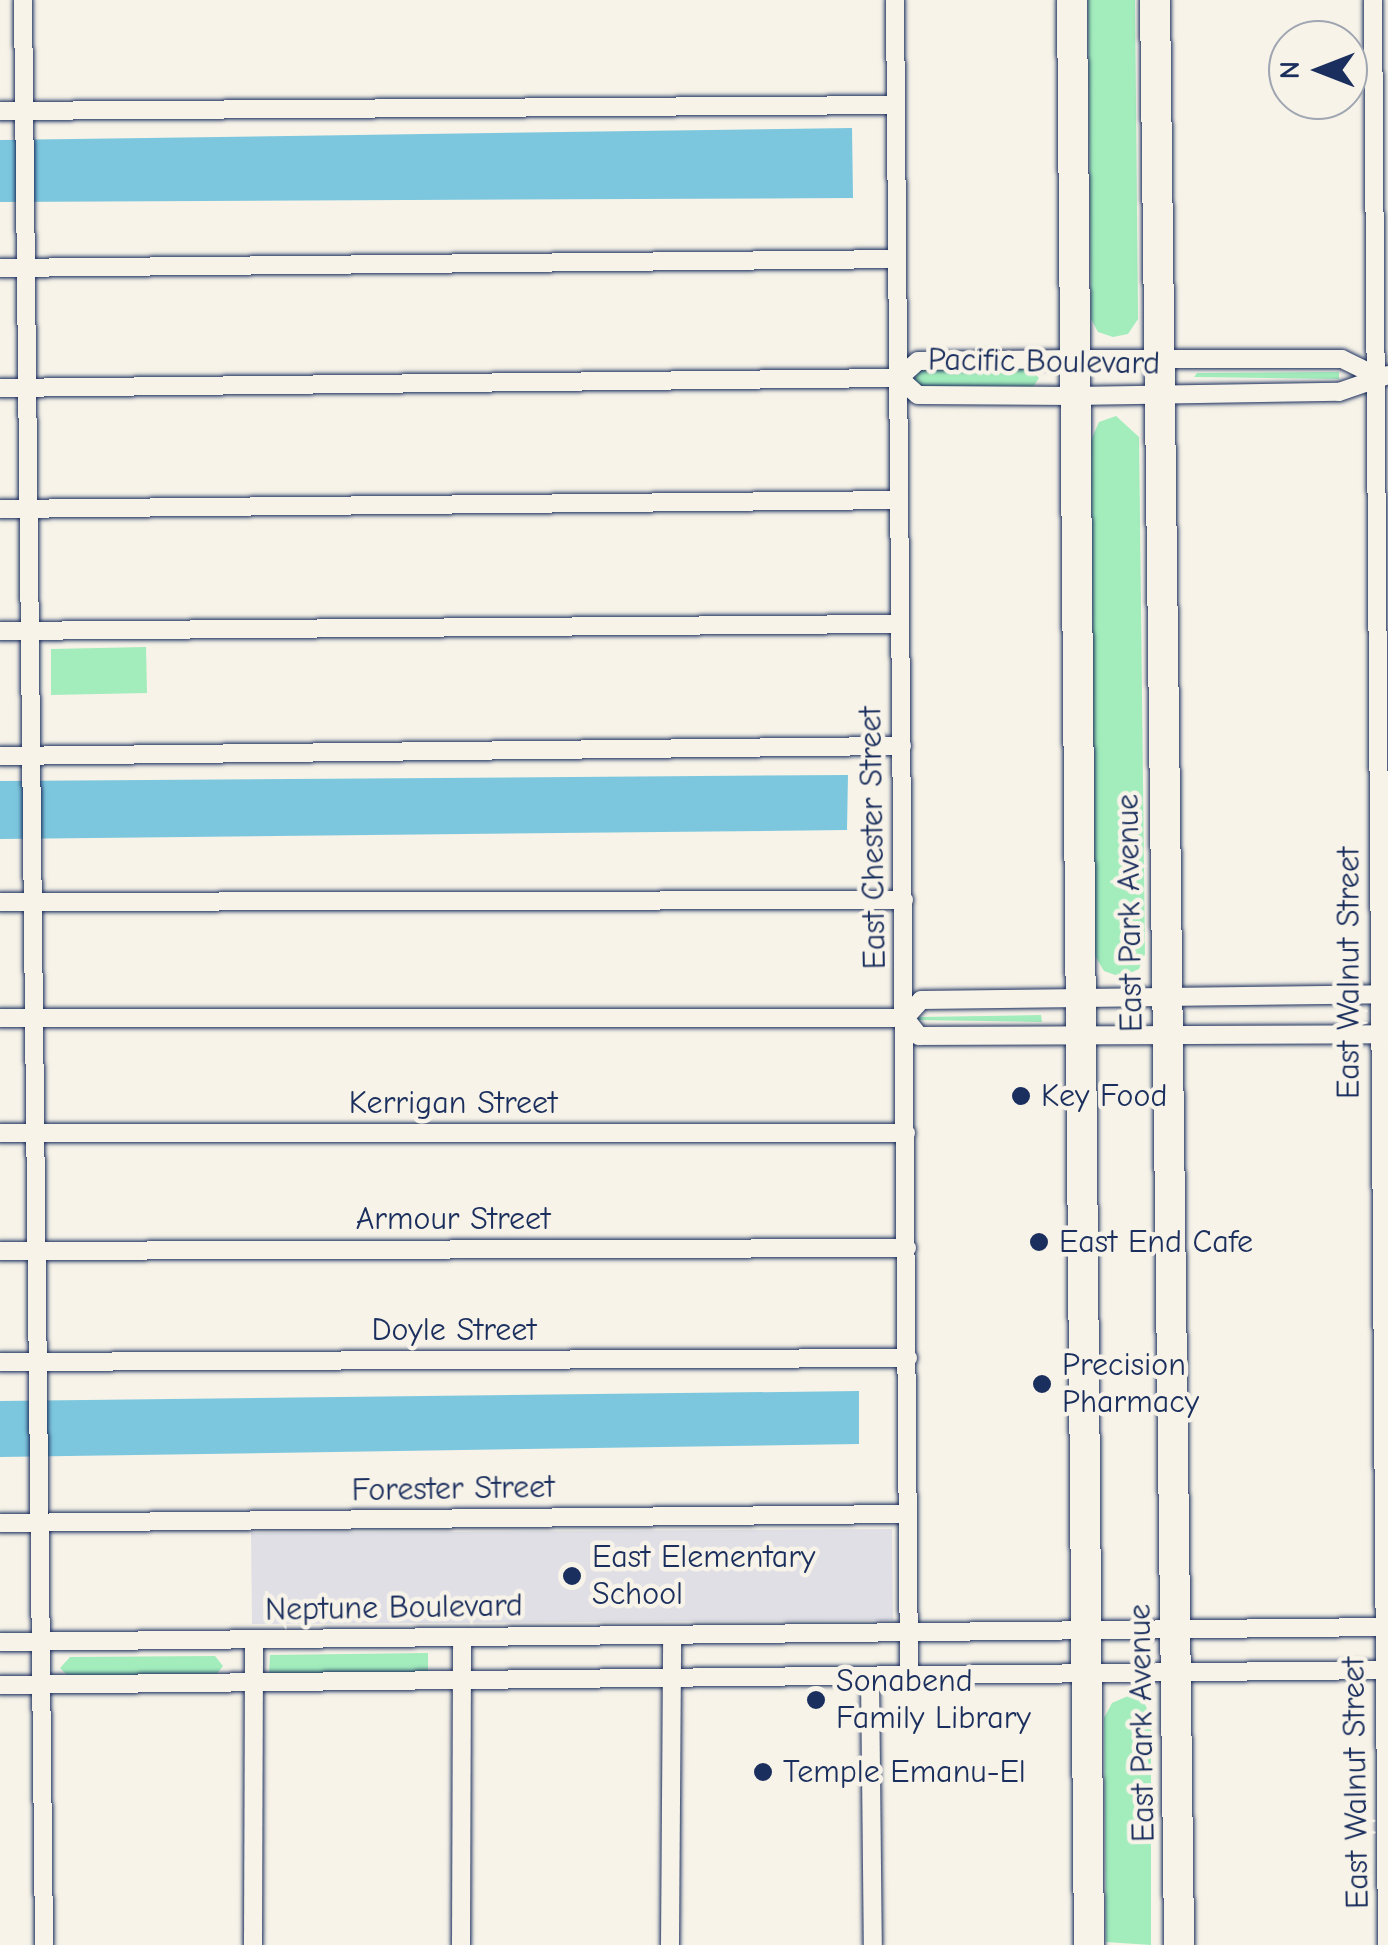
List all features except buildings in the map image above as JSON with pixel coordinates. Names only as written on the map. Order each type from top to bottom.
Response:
[{"type":"highway","name":"East Park Avenue","points":[[1072,0],[1089,1945]]},
{"type":"highway","name":"East Park Avenue","points":[[1154,0],[1162,360],[1164,996],[1178,1672],[1179,1945]]},
{"type":"street","points":[[23,0],[36,1522],[44,1945]]},
{"type":"street","name":"East Chester Street","points":[[895,0],[909,1675]]},
{"type":"street","points":[[1373,0],[1388,0]]},
{"type":"street","name":"East Walnut Street","points":[[1373,0],[1381,123],[1387,1945]]},
{"type":"street","points":[[0,111],[24,120],[896,105]]},
{"type":"street","points":[[0,268],[897,259]]},
{"type":"street","name":"Pacific Boulevard","points":[[1073,359],[1342,359],[1382,375],[1339,392],[1162,396],[918,395],[898,378],[918,361],[1073,359]]},
{"type":"street","points":[[0,388],[898,378]]},
{"type":"street","points":[[0,509],[900,500]]},
{"type":"street","points":[[0,631],[900,624]]},
{"type":"street","points":[[0,756],[30,763],[902,746]]},
{"type":"street","points":[[0,902],[904,900]]},
{"type":"street","points":[[0,1018],[905,1018],[921,1000],[1383,994]]},
{"type":"street","points":[[905,1018],[919,1036],[1383,1034]]},
{"type":"street","name":"Kerrigan Street","points":[[0,1132],[906,1133]]},
{"type":"street","name":"Armour Street","points":[[0,1251],[907,1248]]},
{"type":"street","name":"Doyle Street","points":[[0,1362],[908,1358]]},
{"type":"street","name":"Forester Street","points":[[0,1523],[908,1514]]},
{"type":"street","name":"Neptune Boulevard","points":[[0,1642],[1386,1627]]},
{"type":"street","points":[[670,1945],[672,1635]]},
{"type":"street","points":[[461,1945],[462,1637]]},
{"type":"street","points":[[252,1945],[254,1640]]},
{"type":"street","points":[[0,1685],[1386,1670]]},
{"type":"street","points":[[870,1676],[874,1945]]},
{"type":"shaded area","name":"East Elementary School","points":[[892,1529],[893,1620],[252,1624],[251,1533]]},
{"type":"green space","points":[[1088,0],[1135,0],[1138,319],[1128,334],[1113,337],[1098,332],[1091,319]]},
{"type":"green space","points":[[1029,368],[1039,378],[1031,390],[916,386],[914,379],[920,369]]},
{"type":"green space","points":[[1339,372],[1339,379],[1194,377],[1197,373]]},
{"type":"green space","points":[[1116,416],[1139,437],[1145,954],[1139,969],[1121,977],[1104,971],[1095,956],[1091,440],[1099,422]]},
{"type":"green space","points":[[146,647],[147,693],[51,695],[51,649]]},
{"type":"green space","points":[[1041,1015],[1042,1022],[917,1020],[920,1017]]},
{"type":"green space","points":[[428,1653],[428,1674],[269,1676],[270,1655]]},
{"type":"green space","points":[[215,1656],[223,1666],[215,1676],[70,1678],[60,1668],[70,1657]]},
{"type":"green space","points":[[1128,1696],[1144,1702],[1151,1718],[1151,1945],[1106,1942],[1104,1718],[1112,1703]]},
{"type":"water","points":[[852,128],[853,198],[0,202],[0,140]]},
{"type":"water","points":[[848,775],[847,830],[0,839],[0,781]]},
{"type":"water","points":[[859,1391],[859,1444],[0,1457],[0,1401]]},
{"type":"place","name":"Key Food","points":[[1021,1096]]},
{"type":"place","name":"East End Cafe","points":[[1039,1242]]},
{"type":"place","name":"Precision Pharmacy","points":[[1042,1384]]},
{"type":"place","name":"East Elementary School","points":[[572,1576]]},
{"type":"place","name":"Sonabend Family Library","points":[[816,1700]]},
{"type":"place","name":"Temple Emanu-El","points":[[763,1772]]}]
